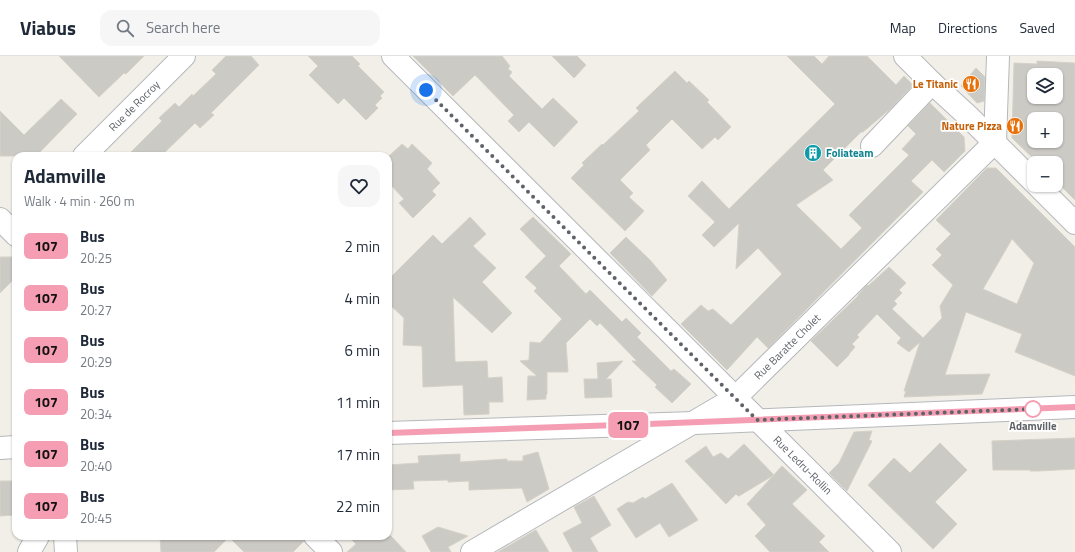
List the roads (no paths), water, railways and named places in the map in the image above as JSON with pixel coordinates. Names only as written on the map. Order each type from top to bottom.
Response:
[{"type":"street","name":"Rue de Rocroy","points":[[88,152],[184,56]]},
{"type":"street","name":"Rue Ledru-Rollin","points":[[392,56],[890,552]]},
{"type":"street","points":[[905,56],[1027,175]]},
{"type":"street","points":[[995,142],[998,56]]},
{"type":"street","points":[[872,146],[932,83]]},
{"type":"street","name":"Rue Baratte Cholet","points":[[472,552],[735,398],[995,142]]},
{"type":"street","points":[[1044,192],[1075,223]]},
{"type":"street","points":[[392,433],[1075,407]]},
{"type":"street","points":[[0,448],[12,447]]},
{"type":"street","points":[[29,552],[36,540]]},
{"type":"street","points":[[65,540],[66,552]]},
{"type":"street","points":[[319,540],[331,552]]},
{"type":"place","name":"Le Titanic","points":[[971,84]]},
{"type":"place","name":"Nature Pizza","points":[[1015,126]]},
{"type":"place","name":"Foliateam","points":[[813,153]]},
{"type":"place","name":"Adamville","points":[[1033,409]]}]
